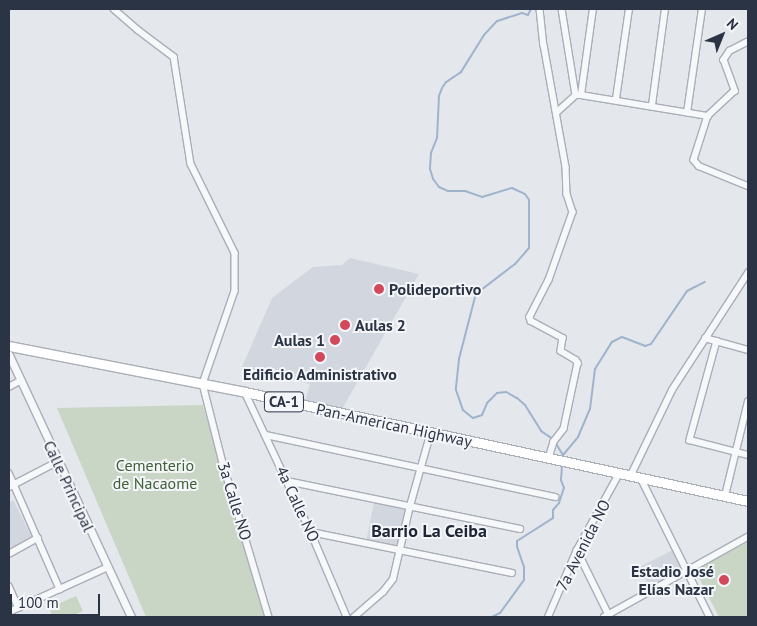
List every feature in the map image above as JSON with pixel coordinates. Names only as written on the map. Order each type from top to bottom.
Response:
[{"type":"highway","name":"Pan-American Highway","points":[[9,346],[245,392],[748,501]]},
{"type":"street","points":[[114,9],[174,57],[191,164],[235,253],[235,291],[203,384]]},
{"type":"street","points":[[540,9],[544,45],[566,167],[567,194],[573,212],[549,280],[530,317],[531,321],[563,338],[561,351],[578,363],[564,429],[554,442],[549,458]]},
{"type":"street","points":[[562,9],[578,95]]},
{"type":"street","points":[[557,112],[578,95],[593,9]]},
{"type":"street","points":[[616,100],[628,9]]},
{"type":"street","points":[[652,105],[665,9]]},
{"type":"street","points":[[687,113],[702,9]]},
{"type":"street","points":[[748,42],[730,51],[724,60],[735,90],[708,116],[694,162],[748,186]]},
{"type":"street","points":[[578,95],[652,105],[708,116]]},
{"type":"street","points":[[631,475],[664,405],[748,273]]},
{"type":"street","points":[[705,338],[748,350]]},
{"type":"street","points":[[717,341],[690,440],[748,455]]},
{"type":"street","name":"Calle Principal","points":[[9,355],[57,462],[131,617]]},
{"type":"street","points":[[9,388],[20,380]]},
{"type":"street","name":"3a Calle NO","points":[[203,384],[223,463],[269,617]]},
{"type":"street","name":"4a Calle NO","points":[[245,392],[311,532],[348,617]]},
{"type":"street","points":[[724,496],[748,402]]},
{"type":"street","points":[[354,617],[383,592],[393,579],[420,467],[431,432]]},
{"type":"street","points":[[266,435],[555,497]]},
{"type":"street","points":[[12,485],[57,462]]},
{"type":"street","points":[[9,473],[12,485],[60,589]]},
{"type":"street","name":"7a Avenida NO","points":[[548,617],[577,550],[619,474]]},
{"type":"street","points":[[641,478],[710,617]]},
{"type":"street","points":[[287,481],[520,529]]},
{"type":"street","points":[[311,532],[512,573]]},
{"type":"street","points":[[577,550],[608,616],[748,537]]},
{"type":"street","points":[[9,554],[38,538]]},
{"type":"street","points":[[9,612],[108,567]]},
{"type":"street","points":[[9,586],[18,608]]},
{"type":"shaded area","points":[[350,258],[419,274],[342,409],[305,401],[310,384],[242,367],[272,298],[313,267],[342,265]]},
{"type":"shaded area","points":[[13,500],[33,539],[9,551],[9,503]]},
{"type":"shaded area","points":[[374,502],[405,508],[398,545],[367,539]]},
{"type":"shaded area","points":[[673,550],[683,570],[649,587],[639,567]]},
{"type":"green space","name":"Cementerio de Nacaome","points":[[203,405],[265,617],[146,617],[57,408]]},
{"type":"green space","name":"Estadio José Elías Nazar","points":[[748,542],[748,617],[719,617],[695,570]]},
{"type":"green space","points":[[76,596],[83,611],[69,617],[53,617],[49,608]]},
{"type":"waterway","points":[[531,9],[528,15],[522,13],[497,21],[484,35],[461,72],[446,82],[442,88],[439,96],[437,138],[431,153],[430,169],[433,179],[439,187],[448,191],[465,191],[482,197],[512,188],[525,194],[529,200],[529,248],[515,264],[481,290],[475,297],[459,359],[456,390],[463,410],[473,418],[482,415],[487,403],[497,393],[506,392],[517,398],[525,405],[541,431],[553,439],[563,455]]},
{"type":"waterway","points":[[563,455],[578,437],[590,409],[595,369],[612,342],[622,337],[645,346],[651,344],[687,291],[705,282]]},
{"type":"waterway","points":[[492,617],[500,613],[524,580],[524,567],[517,547],[517,541],[553,518],[553,510],[559,503],[564,488],[561,480],[562,464]]},
{"type":"place","name":"Polideportivo","points":[[379,289]]},
{"type":"place","name":"Aulas 2","points":[[345,325]]},
{"type":"place","name":"Aulas 1","points":[[335,340]]},
{"type":"place","name":"Edificio Administrativo","points":[[320,357]]},
{"type":"place","name":"Estadio José Elías Nazar","points":[[724,580]]},
{"type":"district","name":"Barrio La Ceiba","points":[[429,531]]}]
